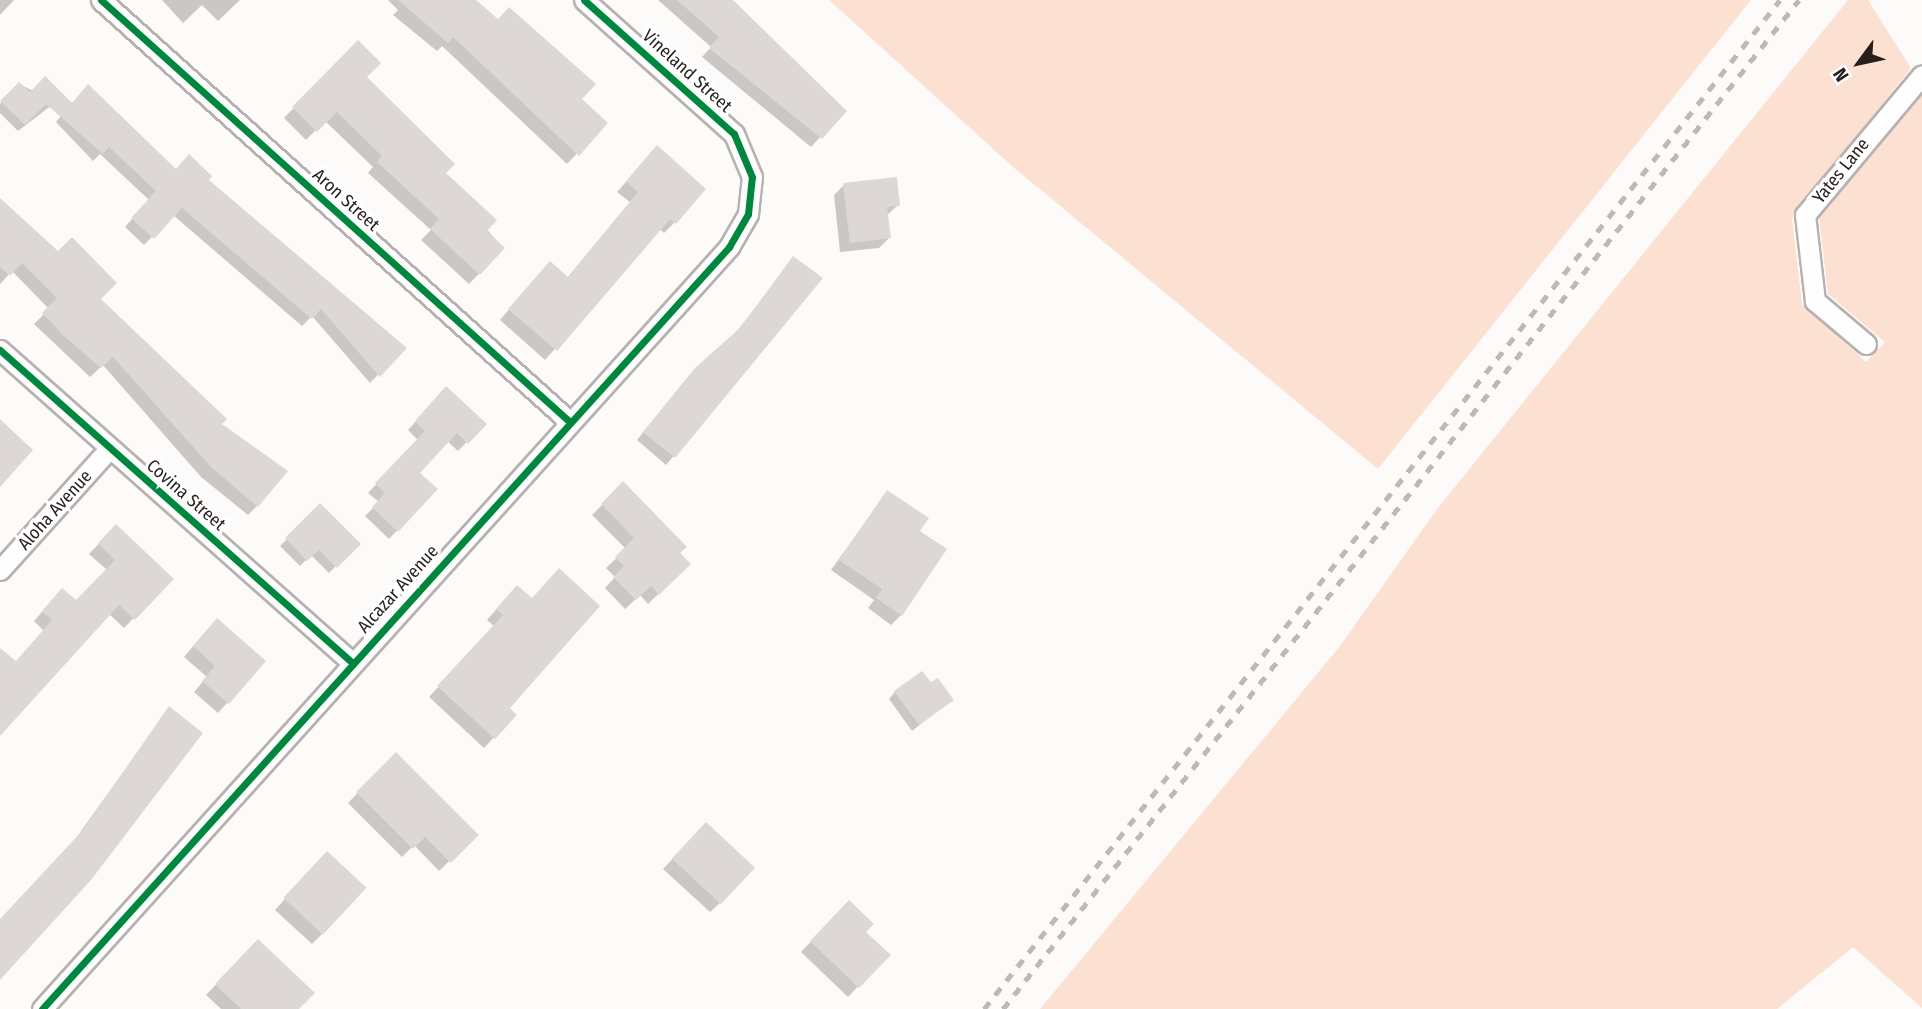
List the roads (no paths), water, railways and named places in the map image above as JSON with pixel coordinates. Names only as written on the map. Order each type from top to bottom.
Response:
[{"type":"street","name":"Aron Street","points":[[101,0],[570,422]]},
{"type":"street","name":"Vineland Street","points":[[584,0],[734,134],[752,177]]},
{"type":"street","name":"Yates Lane","points":[[1866,344],[1815,301],[1805,215],[1922,75]]},
{"type":"street","name":"Alcazar Avenue","points":[[41,1009],[729,247],[748,214],[752,177]]},
{"type":"street","name":"Covina Street","points":[[0,350],[352,663]]},
{"type":"street","name":"Aloha Avenue","points":[[0,570],[109,449]]},
{"type":"railway","points":[[984,1009],[1780,0]]},
{"type":"railway","points":[[1003,1009],[1799,0]]}]
